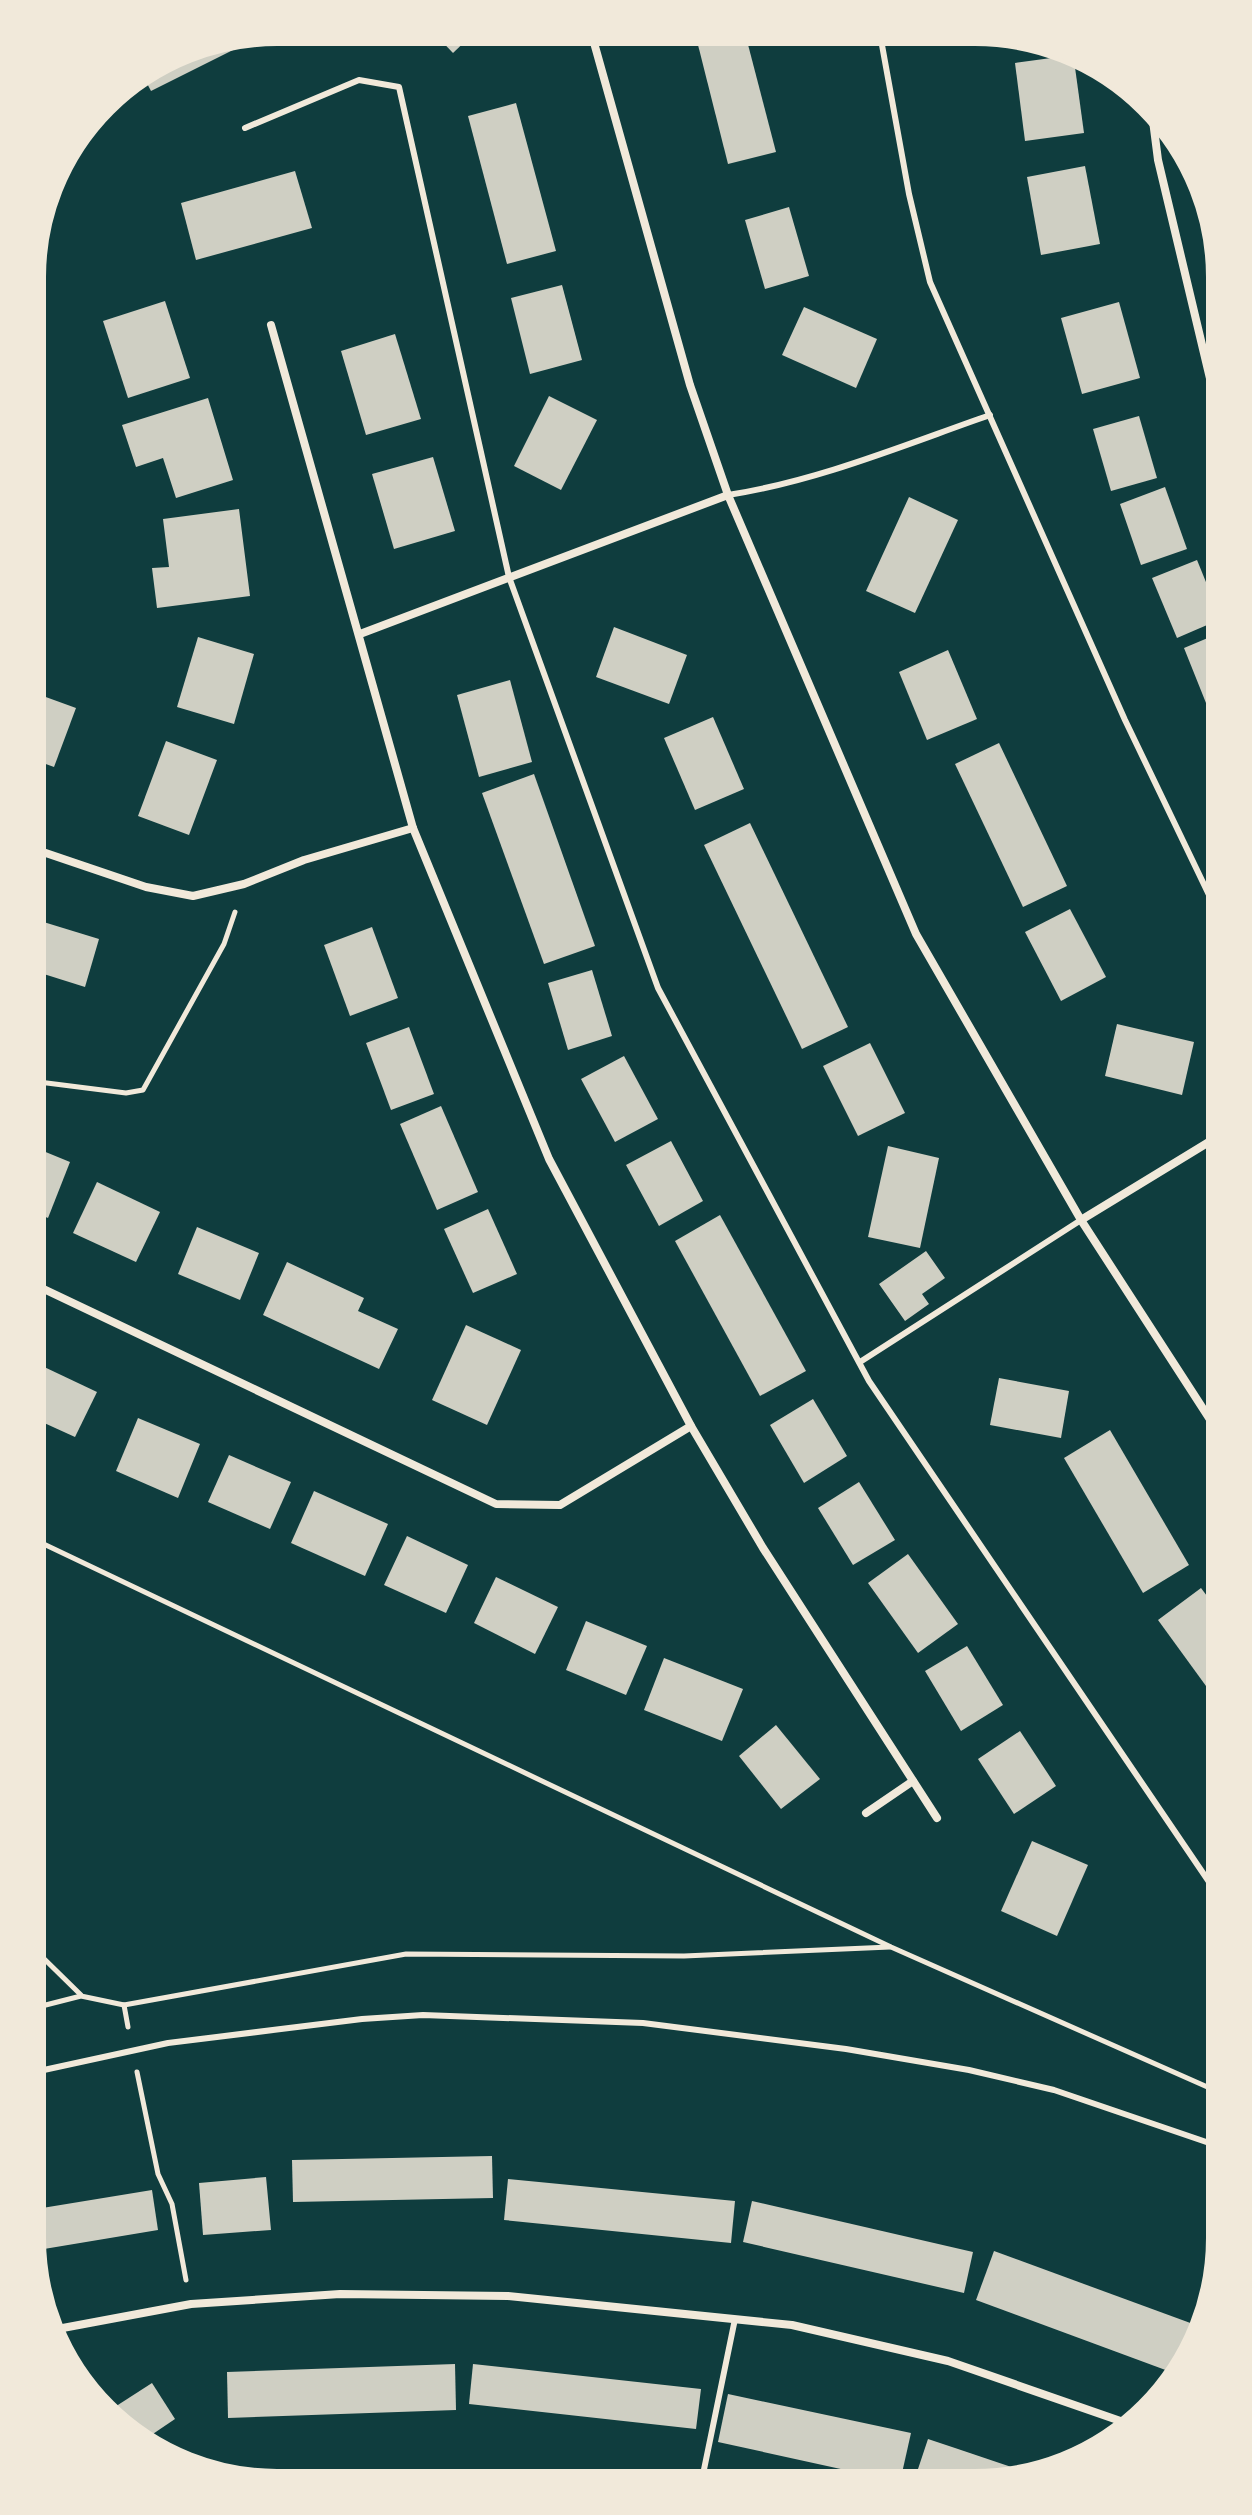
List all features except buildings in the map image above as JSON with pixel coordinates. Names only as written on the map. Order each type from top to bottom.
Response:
[{"type":"street","points":[[594,44],[690,385],[728,495],[916,934],[1081,1220],[1208,1416]]},
{"type":"street","points":[[1154,128],[1158,160],[1208,370]]},
{"type":"street","points":[[271,325],[413,828],[549,1159],[691,1426],[763,1548],[937,1818]]},
{"type":"street","points":[[360,634],[728,495]]},
{"type":"street","points":[[44,852],[146,887],[193,896],[244,884],[304,860],[413,828]]},
{"type":"street","points":[[1081,1220],[1208,1143]]},
{"type":"street","points":[[44,1289],[496,1504],[560,1505],[691,1426]]},
{"type":"street","points":[[866,1813],[913,1781]]},
{"type":"street","points":[[62,2328],[191,2304],[340,2294],[508,2296],[792,2325],[948,2361],[1119,2421]]},
{"type":"lane","points":[[882,44],[909,194],[930,282],[1125,720],[1208,893]]},
{"type":"lane","points":[[245,128],[359,80],[399,87],[509,577],[658,988],[869,1381],[1208,1880]]},
{"type":"lane","points":[[728,495],[766,489],[820,474],[990,415]]},
{"type":"lane","points":[[860,1362],[1081,1220]]},
{"type":"lane","points":[[44,2070],[133,2050],[362,2019],[423,2015],[643,2023],[846,2049],[969,2070],[1054,2090],[1208,2143]]},
{"type":"lane","points":[[704,2471],[735,2319]]},
{"type":"path","points":[[44,1083],[126,1093],[143,1090],[224,944],[244,884]]},
{"type":"path","points":[[44,1544],[891,1947],[1208,2087]]},
{"type":"path","points":[[44,2005],[81,1996],[124,2005],[406,1954],[684,1956],[891,1947]]},
{"type":"path","points":[[44,1959],[81,1996]]},
{"type":"path","points":[[124,2005],[158,2174],[172,2204],[191,2304]]}]
